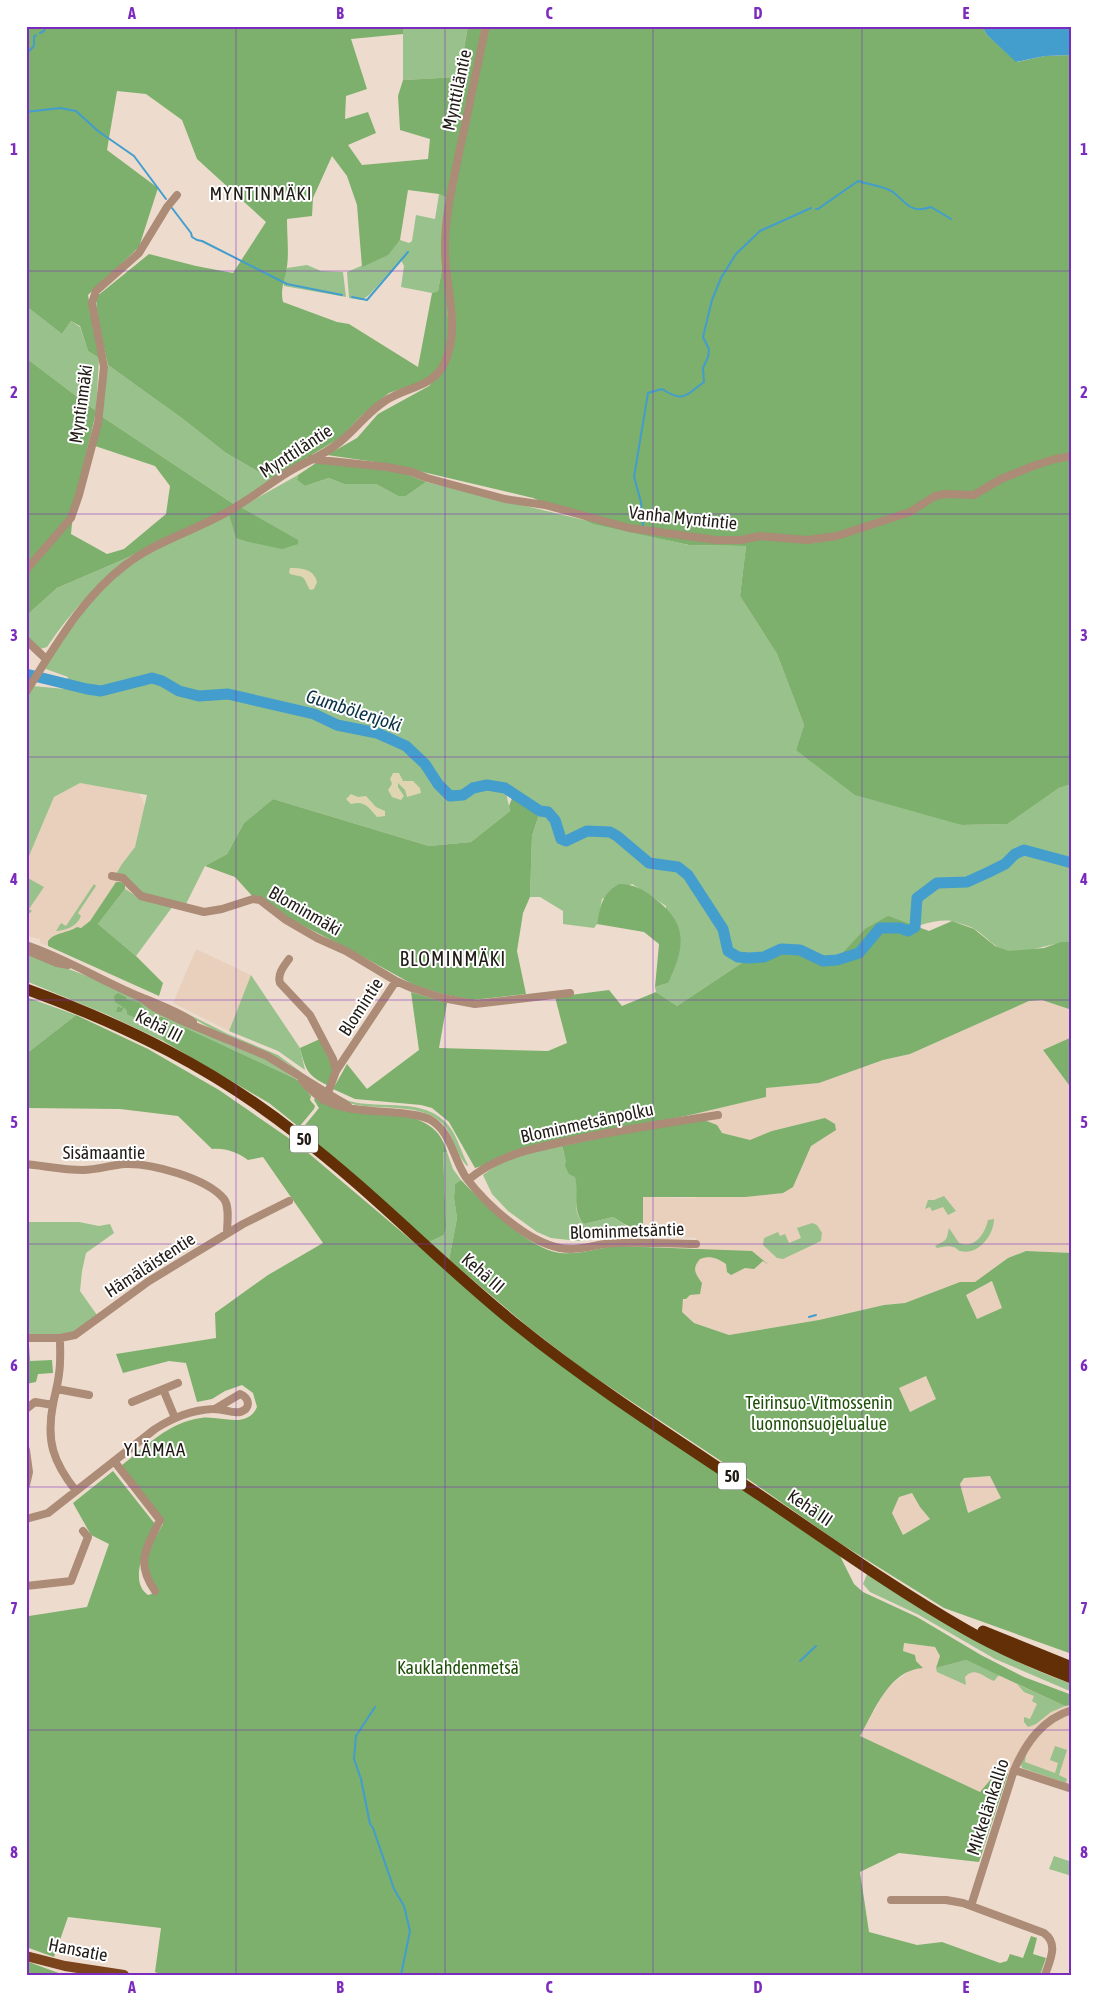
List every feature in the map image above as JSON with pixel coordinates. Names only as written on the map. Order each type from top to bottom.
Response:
[{"type":"highway","name":"Kehä III","points":[[26,989],[142,1036],[208,1072],[247,1097],[322,1154],[465,1281],[552,1352],[655,1425],[869,1569],[962,1628],[993,1644],[1072,1678]]},
{"type":"highway","name":"Kehä III","points":[[914,1597],[995,1636],[1072,1666]]},
{"type":"main road","name":"Hansatie","points":[[26,1956],[65,1966],[124,1975]]},
{"type":"street","name":"Mynttiläntie","points":[[26,692],[77,614],[103,584],[122,567],[154,546],[231,510],[288,472],[334,448],[357,424],[384,402],[430,380],[438,373],[444,364],[449,350],[452,323],[445,255],[446,217],[486,26]]},
{"type":"street","name":"Myntinmäki","points":[[26,570],[71,518],[98,423],[104,367],[92,303],[93,296],[96,291],[140,253],[177,195]]},
{"type":"street","name":"Vanha Myntintie","points":[[311,459],[387,467],[412,472],[427,478],[505,499],[545,505],[629,528],[716,540],[741,540],[760,536],[807,540],[837,536],[910,512],[935,496],[945,494],[974,495],[1001,479],[1033,466],[1055,458],[1072,456]]},
{"type":"street","points":[[26,640],[46,659]]},
{"type":"street","name":"Blominmäki","points":[[112,876],[123,878],[141,896],[204,912],[222,909],[253,899],[260,900],[286,920],[317,938],[346,951],[396,981]]},
{"type":"street","name":"Blominmetsäntie","points":[[26,945],[184,1015],[203,1029],[268,1056],[301,1079],[309,1089],[325,1097],[338,1107],[411,1114],[429,1119],[444,1132],[458,1166],[468,1180],[515,1225],[543,1243],[570,1249],[619,1243],[696,1244]]},
{"type":"street","name":"Blominmetsäntie","points":[[26,950],[57,963],[73,966]]},
{"type":"street","points":[[289,959],[281,972],[280,984],[310,1016],[333,1059],[336,1072]]},
{"type":"street","name":"Blomintie","points":[[325,1097],[336,1072],[396,981],[444,998],[475,1004],[570,993]]},
{"type":"street","name":"Blominmetsänpolku","points":[[468,1180],[497,1160],[523,1151],[616,1131],[718,1115]]},
{"type":"street","name":"Sisämaantie","points":[[26,1164],[86,1170],[126,1164],[165,1170],[181,1175],[204,1183],[224,1199],[228,1233]]},
{"type":"street","name":"Hämäläistentie","points":[[26,1338],[75,1336],[149,1281],[228,1233],[289,1202]]},
{"type":"street","points":[[60,1338],[60,1364],[50,1430],[53,1453],[62,1472],[76,1491]]},
{"type":"street","points":[[132,1402],[178,1383]]},
{"type":"street","points":[[56,1389],[88,1395]]},
{"type":"street","points":[[163,1389],[176,1418]]},
{"type":"street","points":[[26,1409],[35,1402],[53,1405]]},
{"type":"street","points":[[26,1519],[44,1515],[155,1429],[176,1418],[215,1409]]},
{"type":"street","points":[[26,1450],[29,1472],[26,1485]]},
{"type":"street","points":[[114,1461],[160,1520],[151,1537],[143,1561],[144,1574],[155,1591]]},
{"type":"street","points":[[26,1586],[71,1581],[88,1538],[83,1531]]},
{"type":"street","name":"Mikkelänkallio","points":[[972,1906],[1014,1770],[1027,1744],[1036,1732],[1054,1718],[1072,1710]]},
{"type":"street","points":[[1014,1770],[1072,1789]]},
{"type":"street","points":[[891,1900],[946,1900],[972,1906],[1044,1933],[1049,1936],[1053,1948],[1045,1975]]},
{"type":"shaded area","points":[[80,783],[139,793],[145,806],[135,847],[122,864],[141,899],[125,889],[124,885],[116,882],[90,921],[81,928],[77,927],[48,943],[48,946],[40,943],[40,939],[31,937],[26,932],[26,916],[31,911],[28,909],[43,887],[26,877],[26,863],[54,797]]},
{"type":"shaded area","points":[[196,949],[251,975],[229,1031],[173,1003]]},
{"type":"shaded area","points":[[1042,1000],[1072,1010],[1072,1037],[1043,1050],[1072,1089],[1072,1253],[1026,1251],[1008,1258],[975,1282],[960,1282],[905,1303],[884,1305],[819,1320],[729,1335],[694,1323],[681,1312],[696,1250],[696,1238],[644,1236],[642,1197],[695,1198],[690,1115],[766,1097],[766,1088],[819,1083],[883,1060],[910,1054],[1029,1001]]},
{"type":"shaded area","points":[[993,1281],[1002,1308],[977,1319],[966,1295]]},
{"type":"shaded area","points":[[926,1376],[937,1399],[910,1412],[899,1388]]},
{"type":"shaded area","points":[[990,1476],[1001,1498],[968,1513],[960,1484],[964,1478]]},
{"type":"shaded area","points":[[912,1493],[930,1519],[903,1535],[892,1513],[899,1497]]},
{"type":"shaded area","points":[[903,1643],[935,1647],[940,1656],[937,1668],[966,1660],[1072,1708],[1072,1785],[1012,1764],[1008,1774],[998,1771],[980,1793],[860,1736],[887,1688],[912,1669],[903,1651]]},
{"type":"green space","points":[[26,26],[403,26],[403,34],[351,39],[367,89],[346,96],[345,119],[368,112],[376,133],[348,145],[362,165],[428,159],[430,139],[400,130],[398,96],[403,80],[459,77],[468,26],[483,26],[447,198],[439,194],[408,190],[400,240],[388,255],[362,267],[357,205],[347,176],[332,156],[313,198],[312,216],[287,219],[288,261],[282,289],[283,302],[337,322],[349,324],[418,367],[432,293],[438,291],[444,259],[449,334],[447,351],[434,374],[421,382],[389,393],[362,415],[340,438],[271,479],[226,453],[183,419],[108,365],[98,321],[96,297],[149,254],[233,273],[266,222],[197,159],[182,120],[146,94],[117,91],[107,150],[158,188],[139,247],[88,295],[99,358],[88,351],[80,326],[71,321],[62,334],[26,306]]},
{"type":"green space","points":[[403,26],[468,26],[459,77],[403,80]]},
{"type":"green space","points":[[488,26],[982,26],[987,35],[1017,62],[1045,56],[1072,55],[1072,784],[1059,788],[1007,824],[962,825],[855,795],[796,750],[804,725],[777,654],[740,596],[746,546],[689,545],[594,524],[533,498],[389,464],[327,455],[357,438],[378,414],[429,386],[445,368],[450,353],[448,215]]},
{"type":"green space","points":[[439,194],[447,198],[444,259],[438,291],[432,293],[401,287],[404,266],[401,260],[369,295],[362,300],[349,298],[347,272],[387,255],[400,240],[409,243],[412,241],[416,215],[435,219]]},
{"type":"green space","points":[[307,265],[321,271],[343,272],[346,297],[284,286],[283,277],[287,268]]},
{"type":"green space","points":[[26,306],[62,334],[71,321],[80,327],[88,351],[99,358],[96,411],[26,358]]},
{"type":"green space","points":[[26,358],[96,411],[78,487],[71,534],[107,554],[124,549],[166,514],[170,486],[155,466],[95,446],[101,416],[235,505],[164,538],[129,557],[57,588],[26,616]]},
{"type":"green space","points":[[108,365],[183,419],[226,453],[271,479],[235,505],[101,416]]},
{"type":"green space","points":[[334,462],[404,473],[426,482],[406,496],[398,496],[376,484],[344,484],[329,478],[305,486],[297,480],[298,475],[316,463]]},
{"type":"green space","points":[[298,475],[297,480],[305,486],[329,478],[344,484],[376,484],[398,496],[406,496],[426,482],[688,545],[746,546],[740,596],[777,654],[804,725],[796,750],[962,825],[1006,824],[1059,788],[1072,784],[1072,942],[1023,951],[1008,951],[999,948],[976,930],[966,925],[944,921],[930,923],[913,927],[837,960],[823,961],[800,950],[781,949],[764,957],[749,958],[677,1006],[656,992],[655,987],[668,983],[666,906],[632,884],[602,899],[597,924],[594,928],[563,924],[563,911],[540,897],[530,897],[532,836],[540,811],[505,788],[510,811],[471,842],[429,846],[273,799],[244,823],[227,854],[205,866],[185,906],[141,894],[116,874],[135,847],[147,795],[80,783],[54,797],[26,863],[26,697],[33,686],[65,689],[68,677],[43,668],[92,600],[116,576],[144,554],[229,514]]},
{"type":"green space","points":[[240,507],[298,540],[298,544],[282,549],[236,538],[229,514]]},
{"type":"green space","points":[[129,557],[85,599],[47,647],[40,649],[26,636],[26,616],[57,588]]},
{"type":"green space","points":[[514,793],[540,811],[532,836],[530,897],[523,913],[517,951],[526,994],[473,1000],[443,994],[414,985],[254,898],[235,877],[205,866],[227,854],[244,823],[273,799],[429,846],[471,842],[510,811],[509,806]]},
{"type":"green space","points":[[26,877],[44,887],[29,909],[32,911],[26,916]]},
{"type":"green space","points":[[116,882],[121,882],[125,885],[125,889],[98,924],[136,956],[163,983],[159,996],[48,946],[48,941],[54,936],[77,927],[81,928],[90,921]]},
{"type":"green space","points":[[94,884],[96,886],[78,913],[81,916],[77,922],[68,928],[56,931],[61,923],[66,926]]},
{"type":"green space","points":[[619,884],[633,886],[650,895],[673,917],[678,927],[680,947],[674,970],[668,983],[655,987],[659,944],[644,932],[597,924],[605,896]]},
{"type":"green space","points":[[125,889],[141,899],[173,906],[136,956],[98,924]]},
{"type":"green space","points":[[888,916],[929,931],[952,921],[974,929],[995,946],[1009,951],[1044,948],[1061,942],[1072,942],[1072,1010],[1042,1000],[1029,1001],[910,1054],[883,1060],[819,1083],[766,1088],[766,1097],[690,1115],[515,1150],[475,1168],[449,1122],[432,1108],[421,1105],[355,1099],[333,1089],[347,1064],[367,1089],[419,1050],[411,992],[447,1003],[439,1048],[548,1051],[567,1043],[555,997],[609,990],[622,1006],[656,992],[677,1006],[749,958],[764,957],[781,949],[800,950],[823,961],[836,960],[865,929]]},
{"type":"green space","points":[[26,953],[103,982],[230,1045],[266,1059],[296,1079],[186,1028],[176,1032],[168,1029],[168,1019],[160,1016],[157,1024],[145,1023],[157,1031],[165,1042],[108,1015],[26,981]]},
{"type":"green space","points":[[251,975],[300,1048],[305,1070],[278,1051],[229,1031]]},
{"type":"green space","points":[[118,993],[126,997],[127,1000],[139,1002],[146,1011],[146,1015],[137,1019],[127,1014],[124,1007],[121,1012],[116,1012],[118,1006],[123,1007],[115,1002],[114,996]]},
{"type":"green space","points":[[26,997],[76,1015],[26,1054]]},
{"type":"green space","points":[[176,1008],[228,1034],[278,1055],[316,1083],[288,1064],[213,1030]]},
{"type":"green space","name":"Kauklahdenmetsä","points":[[76,1015],[148,1049],[219,1090],[300,1146],[539,1348],[840,1556],[854,1584],[863,1592],[917,1617],[981,1655],[1024,1677],[1072,1695],[1072,1705],[1065,1706],[966,1660],[936,1668],[940,1656],[935,1647],[904,1643],[903,1651],[915,1655],[916,1661],[923,1668],[911,1670],[892,1684],[884,1693],[860,1736],[980,1792],[998,1771],[1008,1774],[979,1862],[899,1853],[860,1872],[869,1932],[917,1945],[942,1942],[1000,1963],[1007,1961],[1010,1954],[1023,1958],[1031,1936],[1037,1938],[1033,1954],[1046,1958],[1040,1975],[956,1975],[951,1973],[950,1975],[163,1975],[155,1972],[161,1928],[68,1917],[54,1957],[26,1947],[26,1611],[29,1616],[87,1607],[109,1544],[91,1535],[73,1503],[113,1471],[155,1524],[141,1561],[139,1581],[142,1589],[148,1595],[159,1592],[145,1570],[151,1545],[163,1524],[163,1519],[121,1466],[158,1436],[189,1420],[208,1418],[240,1420],[253,1414],[257,1407],[253,1393],[242,1385],[225,1391],[212,1399],[197,1402],[186,1363],[169,1361],[123,1373],[116,1354],[216,1338],[215,1313],[268,1275],[323,1243],[263,1157],[248,1160],[231,1151],[212,1149],[178,1116],[120,1109],[26,1108],[26,1054]]},
{"type":"green space","points":[[159,1016],[168,1019],[168,1029],[176,1032],[186,1028],[296,1079],[311,1096],[310,1100],[315,1106],[314,1109],[299,1127],[269,1103],[165,1042],[157,1031],[145,1023],[150,1019],[157,1024]]},
{"type":"green space","points":[[1072,1037],[1072,1089],[1043,1050]]},
{"type":"green space","points":[[320,1039],[335,1068],[329,1086],[308,1072],[300,1048]]},
{"type":"green space","points":[[335,1094],[349,1101],[416,1107],[428,1111],[439,1117],[449,1126],[468,1165],[463,1161],[446,1128],[433,1117],[423,1112],[401,1108],[354,1104],[335,1097]]},
{"type":"green space","points":[[315,1098],[334,1108],[413,1118],[430,1126],[439,1134],[447,1152],[443,1152],[446,1227],[444,1235],[429,1242],[301,1130],[319,1108],[314,1100]]},
{"type":"green space","points":[[825,1118],[835,1124],[836,1130],[811,1146],[793,1187],[783,1193],[745,1197],[643,1197],[643,1225],[634,1227],[627,1226],[613,1217],[584,1224],[580,1219],[577,1207],[575,1177],[569,1174],[565,1166],[566,1161],[562,1146],[635,1131],[704,1120],[717,1125],[722,1133],[750,1140],[772,1131]]},
{"type":"green space","points":[[562,1146],[577,1182],[576,1206],[578,1215],[584,1224],[613,1217],[629,1228],[643,1225],[644,1236],[596,1238],[578,1241],[551,1238],[537,1232],[508,1211],[492,1194],[483,1175],[511,1159]]},
{"type":"green space","points":[[443,1151],[447,1152],[453,1169],[461,1180],[455,1184],[454,1198],[457,1218],[449,1260],[429,1242],[444,1235],[446,1227]]},
{"type":"green space","name":"Teirinsuo-Vitmossenin luonnonsuojelualue","points":[[461,1180],[520,1234],[534,1243],[560,1253],[581,1252],[617,1246],[752,1251],[769,1265],[763,1261],[754,1269],[745,1268],[731,1275],[727,1272],[726,1264],[720,1260],[710,1257],[700,1259],[695,1269],[702,1283],[700,1294],[690,1295],[683,1299],[682,1312],[694,1323],[729,1335],[819,1320],[884,1305],[905,1303],[960,1282],[975,1282],[1008,1258],[1026,1251],[1072,1253],[1072,1654],[944,1608],[838,1542],[748,1479],[584,1370],[527,1326],[449,1260],[457,1218],[454,1198],[455,1184]],"holes":[[[992,1281],[1002,1308],[977,1319],[966,1295]],[[926,1376],[936,1399],[910,1412],[899,1388]],[[990,1476],[1001,1498],[968,1513],[960,1484],[964,1478]],[[912,1493],[930,1519],[903,1535],[892,1513],[899,1497]]]},
{"type":"green space","points":[[944,1196],[956,1211],[948,1215],[943,1207],[932,1211],[930,1207],[925,1209],[928,1200]]},
{"type":"green space","points":[[994,1219],[991,1231],[984,1243],[973,1250],[967,1252],[960,1251],[951,1246],[937,1248],[935,1246],[946,1239],[949,1228],[959,1243],[970,1244],[975,1242],[985,1230],[988,1220]]},
{"type":"green space","points":[[28,1222],[79,1222],[99,1226],[110,1224],[114,1233],[86,1253],[80,1291],[97,1315],[76,1331],[61,1335],[26,1335],[26,1232]]},
{"type":"green space","points":[[812,1223],[817,1225],[822,1233],[821,1241],[783,1259],[777,1258],[763,1245],[764,1238],[778,1232],[780,1236],[785,1234],[789,1243],[801,1238],[797,1228]]},
{"type":"green space","points":[[26,1344],[29,1344],[30,1361],[52,1360],[53,1373],[38,1374],[36,1382],[26,1384]]},
{"type":"green space","points":[[867,1574],[992,1649],[1072,1684],[1072,1692],[995,1659],[919,1615],[870,1592],[863,1584]]},
{"type":"green space","points":[[966,1660],[999,1675],[994,1681],[979,1673],[972,1672],[965,1677],[966,1685],[937,1672],[936,1668]]},
{"type":"green space","points":[[1017,1684],[1065,1706],[1051,1712],[1036,1724],[1028,1727],[1024,1722],[1024,1717],[1030,1719],[1037,1704],[1032,1701],[1034,1696],[1024,1692]]},
{"type":"green space","points":[[1055,1746],[1067,1750],[1059,1775],[1067,1779],[1066,1783],[1022,1768],[1021,1763],[1026,1754],[1025,1762],[1055,1773],[1058,1763],[1050,1760]]},
{"type":"green space","points":[[1054,1856],[1072,1862],[1072,1876],[1049,1869]]},
{"type":"green space","points":[[26,1961],[64,1975],[26,1975]]},
{"type":"sand","points":[[290,568],[303,569],[313,574],[317,582],[314,589],[310,590],[305,579],[290,574]]},
{"type":"sand","points":[[393,773],[399,773],[403,781],[413,781],[420,788],[421,793],[407,797],[405,790],[398,783],[398,787],[404,796],[401,800],[392,797],[388,790],[392,784],[390,779]]},
{"type":"sand","points":[[351,794],[358,797],[366,796],[376,807],[385,811],[385,816],[377,817],[363,804],[351,804],[346,799]]},
{"type":"water","points":[[982,26],[1072,26],[1072,55],[1045,56],[1016,62],[987,35]]},
{"type":"waterway","points":[[40,33],[44,31],[46,26]]},
{"type":"waterway","points":[[26,54],[34,46],[34,37],[36,35]]},
{"type":"waterway","points":[[26,112],[60,108],[76,111],[98,131],[134,156],[166,199]]},
{"type":"waterway","points":[[816,209],[858,181],[890,190],[913,208],[924,209],[931,207],[951,219]]},
{"type":"waterway","points":[[172,208],[192,237],[197,240],[287,284],[342,295]]},
{"type":"waterway","points":[[643,526],[641,502],[634,477],[648,393],[662,389],[680,397],[688,394],[704,382],[703,368],[709,349],[703,337],[712,300],[721,278],[736,254],[760,231],[811,208]]},
{"type":"waterway","points":[[352,297],[367,300],[408,252]]},
{"type":"waterway","name":"Gumbölenjoki","points":[[26,674],[101,691],[152,678],[162,681],[179,691],[199,696],[228,694],[314,714],[337,725],[377,733],[406,746],[425,764],[438,784],[450,796],[463,795],[473,788],[487,785],[505,788],[540,811],[548,812],[555,820],[561,839],[566,841],[587,831],[610,832],[649,863],[678,867],[688,875],[723,929],[728,951],[738,957],[764,957],[781,949],[800,950],[823,961],[837,960],[859,953],[880,928],[900,928],[908,931],[915,927],[917,898],[937,883],[967,882],[1005,864],[1015,854],[1024,850],[1072,863]]},
{"type":"waterway","points":[[809,1317],[816,1315]]},
{"type":"waterway","points":[[800,1661],[816,1646]]},
{"type":"waterway","points":[[375,1707],[356,1736],[354,1759],[361,1779],[370,1824],[394,1889],[404,1906],[410,1931],[401,1975]]},
{"type":"district","name":"MYNTINMÄKI","points":[[261,193]]},
{"type":"district","name":"BLOMINMÄKI","points":[[453,959]]},
{"type":"district","name":"YLÄMAA","points":[[155,1449]]}]
